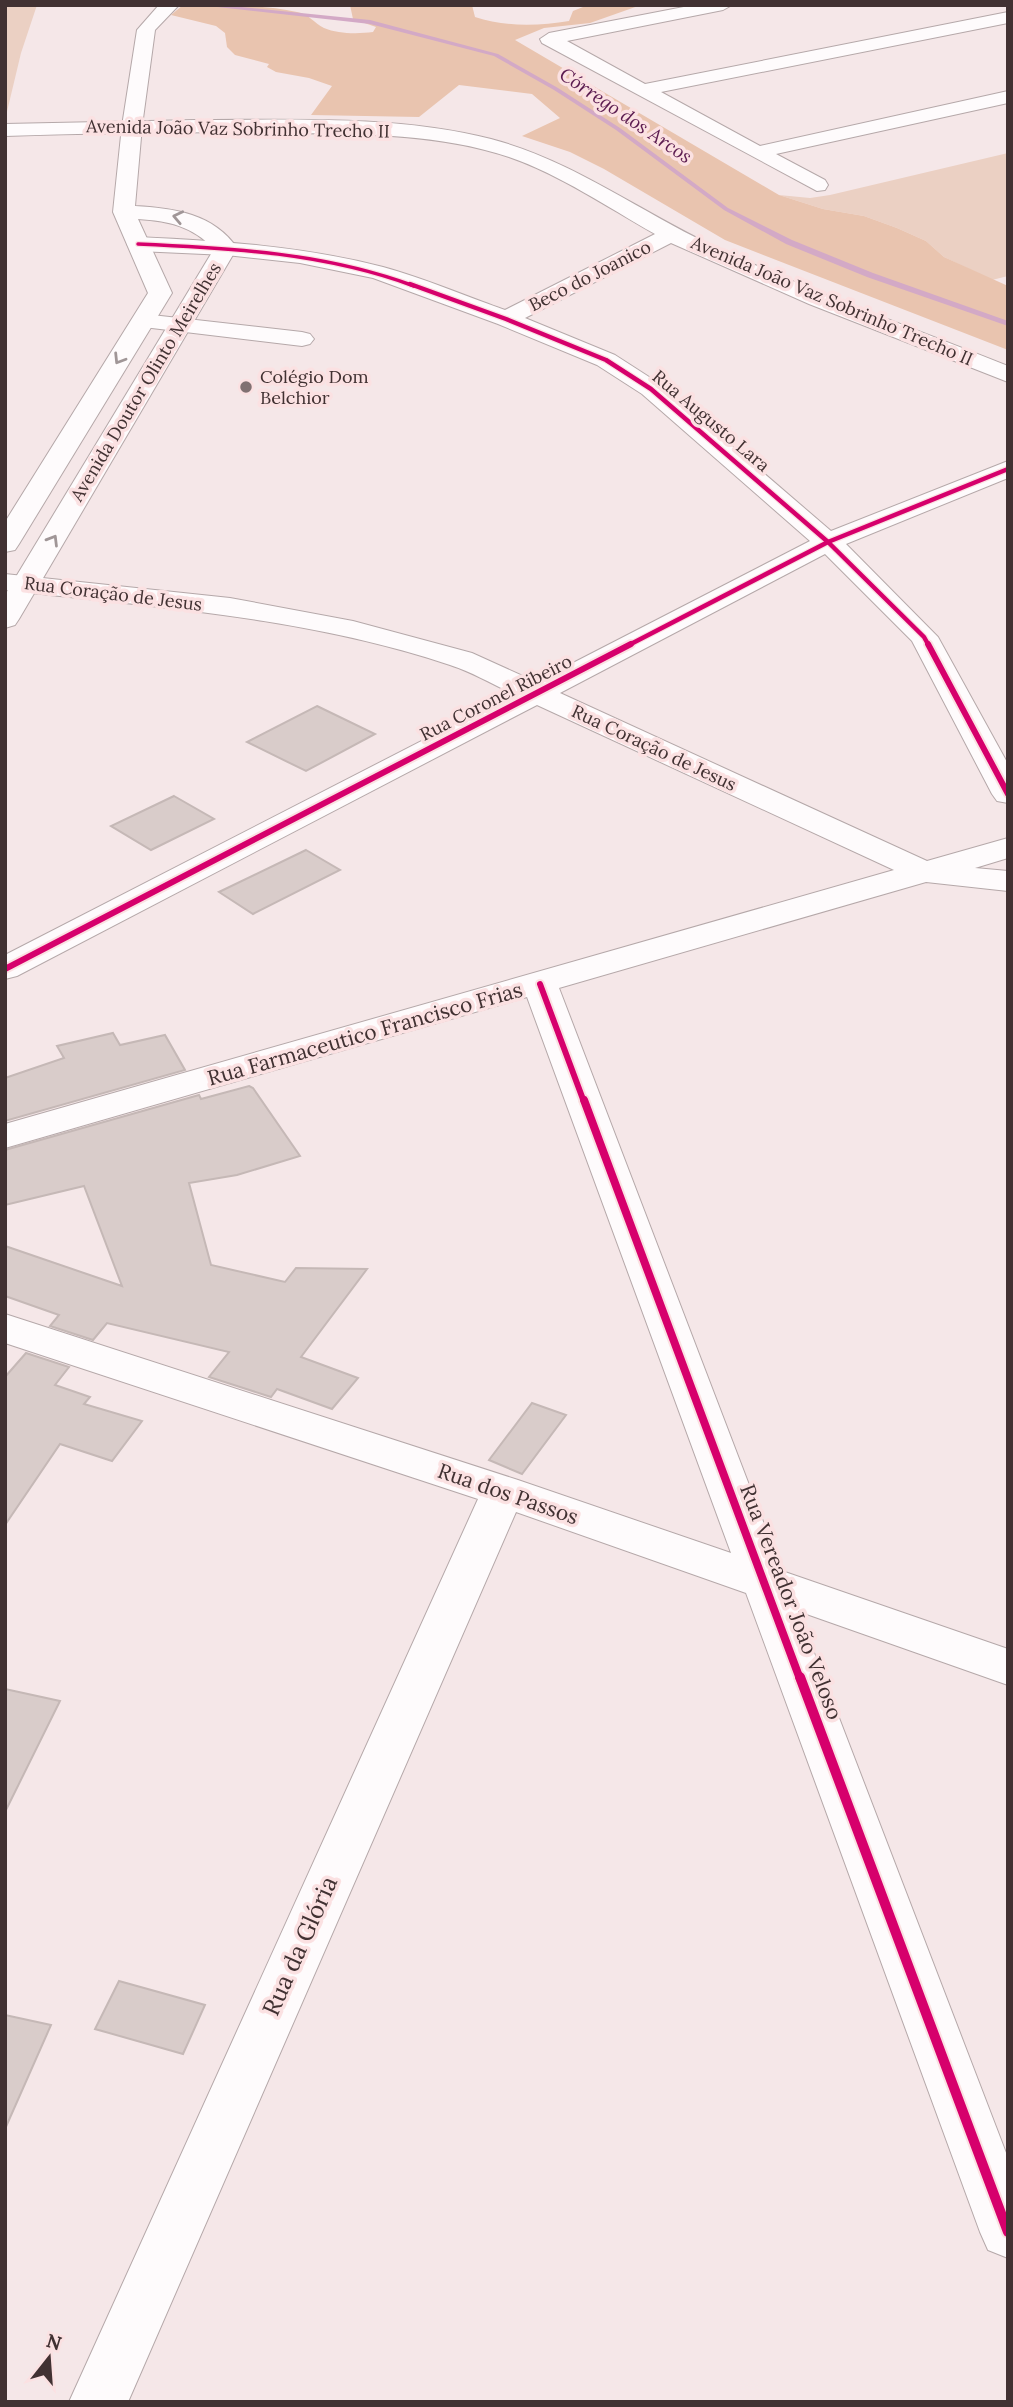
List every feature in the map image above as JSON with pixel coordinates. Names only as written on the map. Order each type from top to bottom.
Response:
[{"type":"street","points":[[723,5],[549,39],[817,185]]},
{"type":"street","points":[[124,212],[132,126],[146,30],[166,8]]},
{"type":"street","points":[[643,90],[1008,17]]},
{"type":"street","points":[[759,152],[1008,97]]},
{"type":"street","name":"Avenida João Vaz Sobrinho Trecho II","points":[[5,130],[132,126],[367,128],[487,144],[541,161],[574,176],[702,250],[1008,375]]},
{"type":"street","name":"Avenida Doutor Olinto Meirelhes","points":[[5,544],[160,293],[124,212],[162,213],[194,220],[215,235],[226,248],[116,433],[16,583],[5,619]]},
{"type":"street","name":"Beco do Joanico","points":[[506,319],[673,233]]},
{"type":"street","name":"Rua Augusto Lara","points":[[138,244],[226,248],[300,256],[379,273],[506,319],[606,360],[651,389],[828,542],[924,637],[1008,794]]},
{"type":"street","points":[[143,321],[303,338]]},
{"type":"street","points":[[75,431],[116,433]]},
{"type":"street","name":"Rua Coronel Ribeiro","points":[[5,969],[828,542],[1008,469]]},
{"type":"street","name":"Rua Coração de Jesus","points":[[16,583],[230,607],[353,630],[462,659],[924,872],[1008,881]]},
{"type":"street","name":"Rua Farmaceutico Francisco Frias","points":[[5,1136],[1008,848]]},
{"type":"street","name":"Rua Vereador João Veloso","points":[[540,984],[1008,2232]]},
{"type":"street","name":"Rua dos Passos","points":[[5,1328],[503,1491],[1008,1667]]},
{"type":"street","name":"Rua da Glória","points":[[98,2402],[503,1491]]},
{"type":"shaded area","points":[[5,5],[37,5],[21,53],[5,120]]},
{"type":"shaded area","points":[[183,5],[283,9],[305,15],[330,30],[355,33],[373,32],[376,27],[353,19],[350,5],[472,5],[475,17],[522,25],[569,21],[573,11],[588,5],[641,5],[590,23],[544,28],[515,40],[779,195],[823,209],[864,216],[897,228],[926,241],[944,257],[1008,286],[1008,350],[725,240],[604,169],[570,152],[522,136],[560,118],[532,94],[459,85],[419,117],[311,115],[332,86],[309,78],[276,72],[267,67],[269,64],[235,55],[227,47],[225,33],[216,26],[171,15]]},
{"type":"shaded area","points":[[1008,153],[1008,276],[992,280],[944,257],[926,241],[897,228],[864,216],[823,209],[779,195],[810,198],[830,195]]},
{"type":"building","points":[[317,706],[375,734],[306,771],[247,742]]},
{"type":"building","points":[[174,796],[214,819],[151,850],[111,826]]},
{"type":"building","points":[[306,850],[340,870],[253,914],[219,892]]},
{"type":"building","points":[[113,1033],[120,1045],[165,1035],[185,1070],[5,1121],[5,1078],[64,1058],[57,1046]]},
{"type":"building","points":[[249,1086],[300,1156],[237,1175],[189,1183],[211,1265],[285,1282],[296,1268],[367,1269],[301,1357],[358,1378],[332,1409],[277,1389],[271,1397],[209,1377],[229,1352],[107,1323],[93,1340],[50,1326],[59,1315],[5,1296],[5,1246],[122,1286],[84,1186],[5,1205],[5,1150],[199,1095],[201,1099]]},
{"type":"building","points":[[26,1353],[69,1367],[55,1385],[90,1397],[84,1404],[142,1421],[112,1461],[60,1444],[5,1525],[5,1377]]},
{"type":"building","points":[[532,1403],[566,1415],[522,1474],[489,1460]]},
{"type":"building","points":[[5,1689],[60,1701],[5,1812]]},
{"type":"building","points":[[119,1981],[205,2005],[183,2054],[95,2029]]},
{"type":"building","points":[[5,2015],[51,2025],[5,2129]]},
{"type":"waterway","name":"Córrego dos Arcos","points":[[202,5],[370,22],[496,55],[618,129],[726,209],[789,242],[870,275],[1008,324]]},
{"type":"cycle path","points":[[138,244],[226,248],[300,256],[379,273],[506,319],[606,360],[651,389],[828,542],[924,637],[1008,794]]},
{"type":"cycle path","points":[[5,969],[828,542],[1008,469]]},
{"type":"cycle path","points":[[540,984],[1008,2232]]},
{"type":"place","name":"Colégio Dom Belchior","points":[[246,387]]}]
